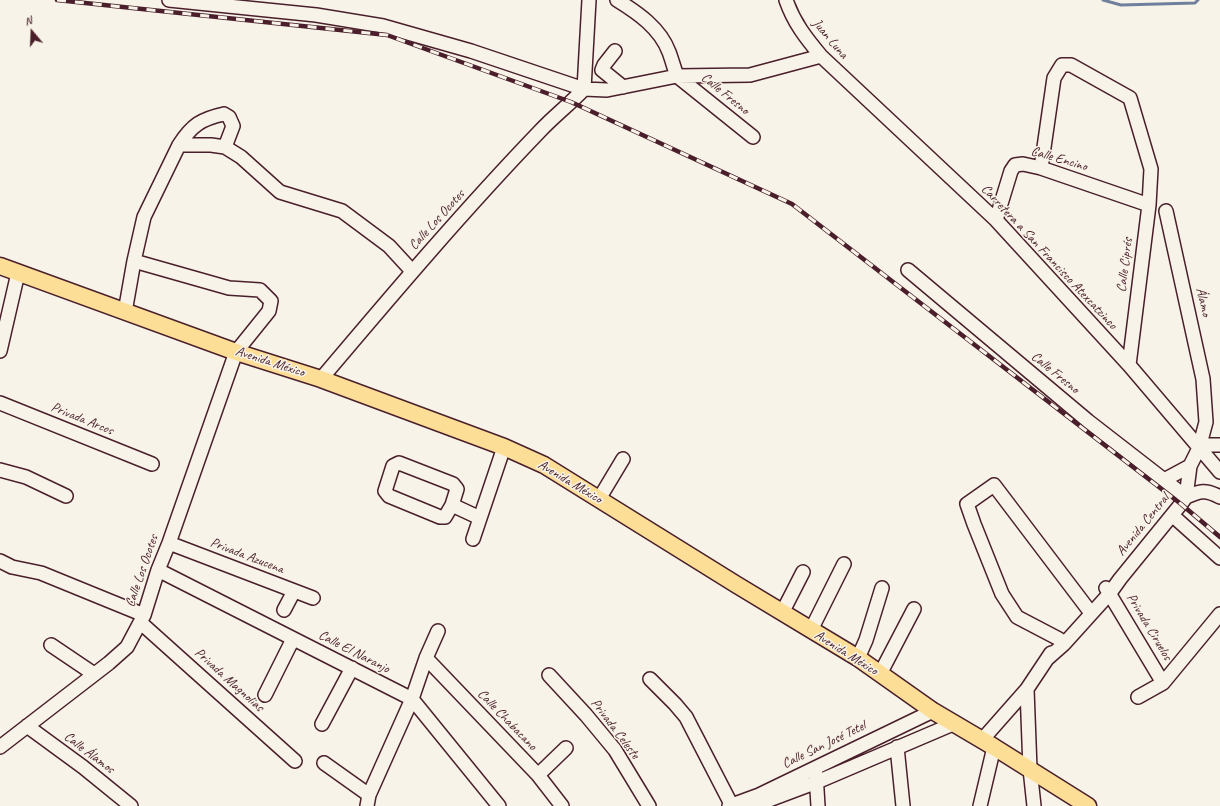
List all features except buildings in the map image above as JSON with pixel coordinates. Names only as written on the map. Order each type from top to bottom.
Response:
[{"type":"main road","name":"Avenida México","points":[[0,266],[236,352],[321,379],[504,447],[544,465],[782,613],[858,658],[953,724],[1030,769],[1088,806]]},
{"type":"street","points":[[169,0],[316,15],[383,26],[471,51],[584,89],[608,90],[677,76],[750,75],[821,56]]},
{"type":"street","points":[[584,89],[589,0]]},
{"type":"street","points":[[617,0],[634,10],[653,26],[669,51],[677,76]]},
{"type":"street","name":"Juan Luna","points":[[786,0],[803,35],[841,76]]},
{"type":"street","points":[[615,51],[602,70],[623,87]]},
{"type":"street","name":"Calle Ciprés","points":[[1041,168],[1054,78],[1062,65],[1071,65],[1130,98],[1151,169],[1149,206],[1129,365]]},
{"type":"street","name":"Calle Fresno","points":[[677,76],[753,137]]},
{"type":"street","name":"Carretera a San Francisco Atexcatzinco","points":[[841,76],[996,220],[1129,365],[1220,472]]},
{"type":"street","name":"Calle Los Ocotes","points":[[321,379],[412,271],[541,130],[584,89]]},
{"type":"street","points":[[125,312],[144,217],[179,145],[197,123],[224,114],[229,117],[233,126],[225,147]]},
{"type":"street","points":[[179,145],[211,145],[225,147],[241,157],[280,192],[342,212],[389,246],[412,271]]},
{"type":"street","name":"Calle Encino","points":[[996,220],[1011,171],[1015,165],[1023,164],[1041,168],[1149,206]]},
{"type":"street","name":"Álamo","points":[[1166,211],[1203,379],[1206,422],[1199,447]]},
{"type":"street","name":"Calle Los Ocotes","points":[[0,747],[127,647],[143,619],[158,570],[169,543],[236,352],[269,311],[271,301],[260,290],[229,288],[134,262]]},
{"type":"street","name":"Calle Fresno","points":[[908,270],[1014,360],[1186,497]]},
{"type":"street","points":[[0,347],[18,272]]},
{"type":"street","name":"Privada Arcos","points":[[0,403],[152,464]]},
{"type":"street","points":[[1199,447],[1220,445]]},
{"type":"street","points":[[473,539],[504,447]]},
{"type":"street","name":"Avenida Central","points":[[988,744],[1047,660],[1059,639],[1120,579],[1186,497],[1190,466],[1199,447]]},
{"type":"street","points":[[599,499],[623,459]]},
{"type":"street","points":[[399,463],[453,484],[457,489],[452,504],[445,517],[440,517],[389,496],[385,491],[393,466],[399,463]]},
{"type":"street","name":"Avenida Central","points":[[1164,480],[1190,466]]},
{"type":"street","points":[[0,470],[26,477],[66,496]]},
{"type":"street","points":[[1059,639],[1017,617],[1002,594],[967,504],[994,485],[1089,611]]},
{"type":"street","points":[[1186,497],[1199,491],[1207,491],[1220,496]]},
{"type":"street","points":[[452,504],[480,518]]},
{"type":"street","points":[[1172,515],[1220,558]]},
{"type":"street","name":"Privada Azucena","points":[[169,543],[313,598]]},
{"type":"street","name":"Privada Magnolias","points":[[0,561],[12,567],[41,573],[143,619],[295,761]]},
{"type":"street","points":[[811,630],[844,564]]},
{"type":"street","name":"Calle El Naranjo","points":[[158,570],[412,699],[500,806]]},
{"type":"street","points":[[782,613],[802,572]]},
{"type":"street","points":[[858,658],[866,640],[882,588]]},
{"type":"street","name":"Privada Ciruelos","points":[[1108,590],[1163,683]]},
{"type":"street","points":[[284,610],[294,591]]},
{"type":"street","points":[[880,674],[914,609]]},
{"type":"street","name":"Avenida Central","points":[[1047,660],[1064,644],[1089,611]]},
{"type":"street","name":"Privada Ciruelos","points":[[1138,697],[1163,683],[1220,614]]},
{"type":"street","points":[[324,763],[368,800],[412,699],[426,658],[438,631]]},
{"type":"street","points":[[265,695],[293,639]]},
{"type":"street","points":[[51,646],[94,674]]},
{"type":"street","name":"Calle Chabacano","points":[[426,658],[538,775],[562,806]]},
{"type":"street","points":[[322,724],[352,668]]},
{"type":"street","name":"Privada Celeste","points":[[549,675],[586,715],[614,750],[649,806]]},
{"type":"street","points":[[650,679],[686,717],[731,806]]},
{"type":"street","points":[[1027,689],[1030,769],[1034,806]]},
{"type":"street","name":"Calle San José Tetel","points":[[731,806],[759,795],[933,711]]},
{"type":"street","name":"Calle San José Tetel","points":[[753,806],[817,782],[953,724]]},
{"type":"street","name":"Calle Álamos","points":[[27,726],[83,767],[131,806]]},
{"type":"street","points":[[980,806],[988,744]]},
{"type":"street","points":[[897,747],[903,806]]},
{"type":"street","points":[[538,775],[566,748]]},
{"type":"street","points":[[814,768],[817,782],[818,806]]},
{"type":"waterway","points":[[1103,0],[1121,5],[1195,3],[1198,0]]},
{"type":"railway","points":[[57,0],[387,35],[571,102],[792,204],[1181,504],[1220,537]]}]
